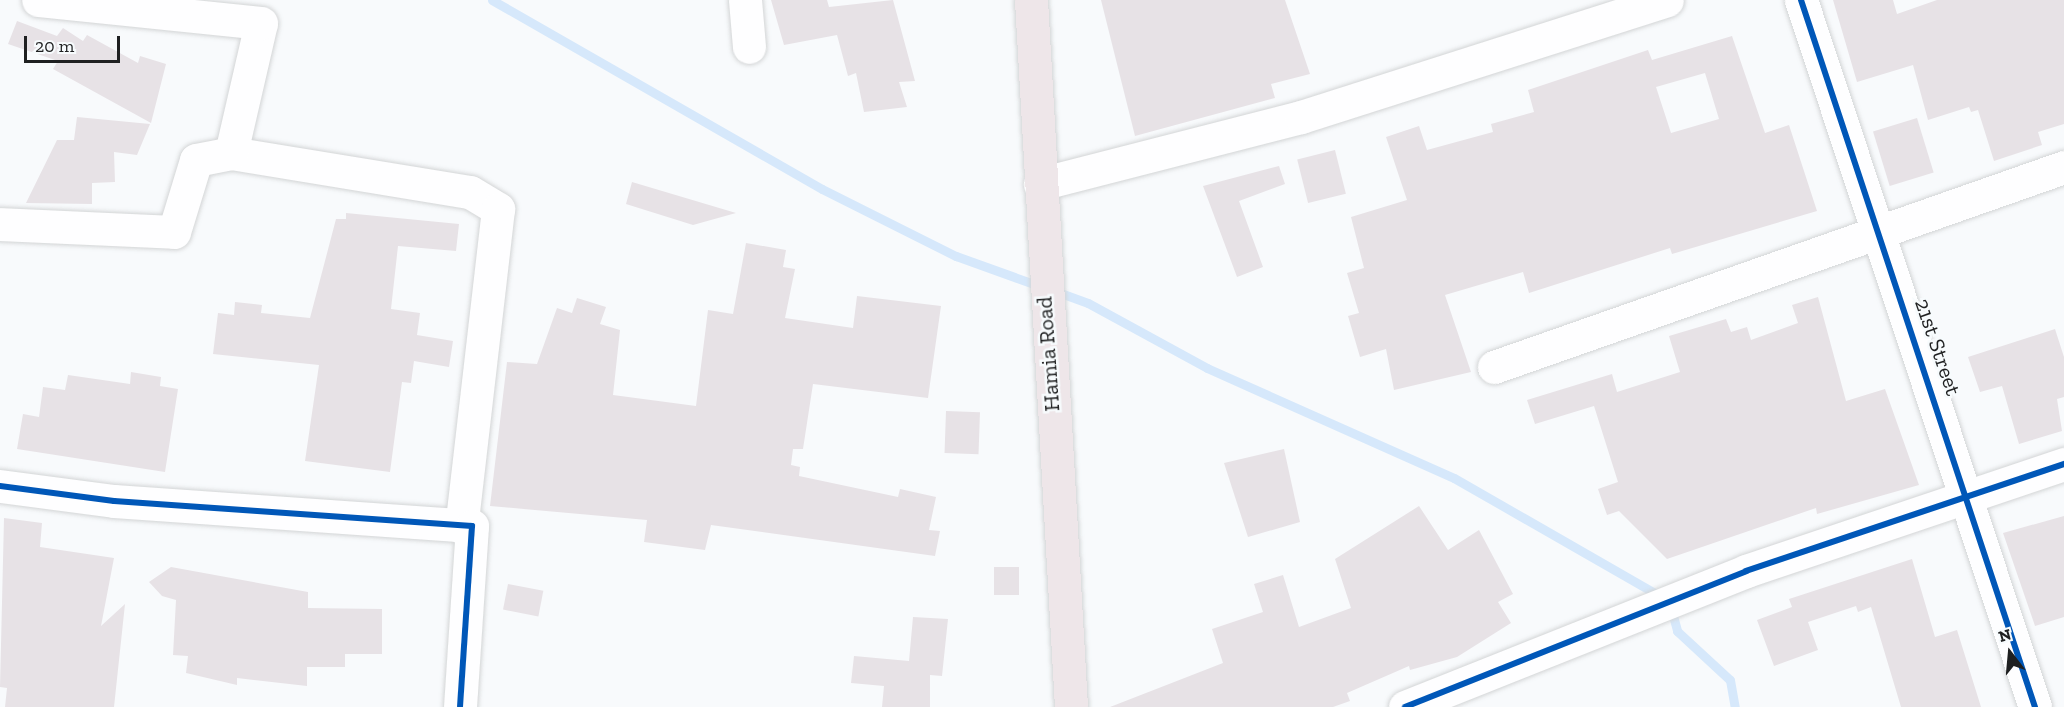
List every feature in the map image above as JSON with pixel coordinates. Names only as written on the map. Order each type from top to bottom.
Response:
[{"type":"main road","name":"Hamia Road","points":[[1031,0],[1042,257],[1071,707]]},
{"type":"street","points":[[38,0],[261,23],[231,153]]},
{"type":"street","points":[[745,0],[749,48]]},
{"type":"street","points":[[1040,184],[1300,117],[1667,0]]},
{"type":"street","name":"21st Street","points":[[1801,0],[1969,497],[2035,707]]},
{"type":"street","points":[[0,224],[174,232],[196,160],[231,153],[470,192],[498,208],[461,527]]},
{"type":"street","points":[[1494,367],[1879,228],[2064,167]]},
{"type":"street","points":[[1405,707],[1746,571],[2064,464]]},
{"type":"street","points":[[0,486],[114,501],[472,526],[460,707]]},
{"type":"building","points":[[771,0],[827,0],[829,7],[893,0],[915,81],[899,82],[907,107],[864,112],[856,73],[848,76],[837,35],[784,45]]},
{"type":"building","points":[[1101,0],[1285,0],[1310,74],[1271,84],[1275,98],[1135,136]]},
{"type":"building","points":[[1833,0],[1893,0],[1897,14],[1937,0],[2064,0],[2064,124],[2038,132],[2042,145],[1994,161],[1978,110],[1971,112],[1969,107],[1928,120],[1913,65],[1857,82]]},
{"type":"building","points":[[17,21],[57,36],[63,28],[83,41],[87,35],[138,63],[140,56],[166,64],[151,123],[53,69],[58,61],[8,44]]},
{"type":"building","points":[[1732,36],[1765,133],[1789,125],[1817,211],[1672,254],[1670,248],[1529,293],[1523,272],[1445,295],[1471,372],[1394,390],[1386,349],[1360,357],[1348,316],[1359,313],[1347,273],[1364,268],[1351,217],[1407,200],[1386,137],[1419,126],[1427,150],[1493,132],[1491,124],[1534,112],[1528,90],[1648,50],[1652,60]],"holes":[[[1705,73],[1719,119],[1671,133],[1656,87]]]},
{"type":"building","points":[[77,117],[150,124],[137,155],[114,152],[115,182],[92,183],[92,204],[26,203],[57,140],[74,140]]},
{"type":"building","points":[[1917,118],[1934,173],[1890,186],[1873,131]]},
{"type":"building","points":[[1335,150],[1346,194],[1308,203],[1297,159]]},
{"type":"building","points":[[1279,166],[1285,184],[1239,201],[1263,267],[1237,277],[1203,186]]},
{"type":"building","points":[[632,182],[736,213],[693,225],[626,204]]},
{"type":"building","points":[[346,213],[459,224],[456,251],[398,246],[391,309],[420,313],[417,335],[453,341],[449,367],[414,361],[411,383],[402,382],[390,472],[305,461],[319,365],[213,354],[218,313],[234,315],[235,302],[262,305],[261,313],[310,318],[336,219],[346,219]]},
{"type":"building","points":[[746,243],[786,250],[783,267],[795,269],[785,318],[853,328],[857,296],[941,306],[928,398],[813,384],[803,449],[793,449],[791,465],[800,467],[799,476],[898,497],[900,489],[936,497],[929,530],[940,531],[935,556],[711,525],[705,550],[644,542],[647,520],[490,506],[507,362],[537,364],[557,308],[572,313],[577,298],[606,307],[600,324],[620,330],[613,395],[696,406],[708,310],[733,314]]},
{"type":"building","points":[[1818,297],[1846,401],[1885,389],[1919,485],[1817,514],[1816,508],[1667,559],[1619,511],[1607,515],[1598,489],[1618,482],[1594,406],[1535,424],[1527,400],[1612,374],[1617,392],[1680,372],[1669,336],[1726,319],[1731,332],[1747,327],[1751,340],[1798,323],[1792,305]]},
{"type":"building","points":[[2055,329],[2064,357],[2064,397],[2057,399],[2062,431],[2019,444],[2002,386],[1980,392],[1968,357]]},
{"type":"building","points":[[131,372],[161,377],[160,386],[178,389],[165,472],[17,449],[23,414],[39,417],[43,387],[65,390],[68,375],[130,384]]},
{"type":"building","points":[[946,411],[980,412],[979,454],[945,453]]},
{"type":"building","points":[[1284,449],[1300,522],[1248,537],[1224,463]]},
{"type":"building","points":[[1419,506],[1448,550],[1479,530],[1513,594],[1498,602],[1511,623],[1457,657],[1410,670],[1409,666],[1347,693],[1350,701],[1333,707],[1110,707],[1223,663],[1212,629],[1263,612],[1254,584],[1283,575],[1299,627],[1351,608],[1335,559]]},
{"type":"building","points":[[2064,516],[2064,617],[2035,626],[2003,533]]},
{"type":"building","points":[[4,518],[42,523],[40,547],[114,558],[101,626],[125,604],[114,707],[5,707],[7,688],[0,687]]},
{"type":"building","points":[[1912,559],[1935,637],[1957,630],[1981,707],[1901,707],[1871,607],[1858,612],[1856,606],[1808,622],[1818,650],[1774,666],[1757,620],[1792,607],[1789,599]]},
{"type":"building","points":[[171,567],[308,592],[308,608],[382,609],[382,654],[345,654],[345,667],[307,667],[307,686],[237,678],[237,685],[186,673],[188,656],[173,655],[176,600],[162,596],[149,582]]},
{"type":"building","points":[[994,567],[1019,567],[1019,595],[994,595]]},
{"type":"building","points":[[508,584],[543,591],[538,616],[503,610]]},
{"type":"building","points":[[913,617],[948,619],[942,676],[930,675],[930,707],[882,707],[884,686],[851,683],[854,656],[909,661]]},
{"type":"waterway","points":[[492,0],[822,189],[956,256],[1042,287]]},
{"type":"waterway","points":[[1055,291],[1088,303],[1207,368],[1454,478],[1660,596]]},
{"type":"waterway","points":[[1671,608],[1677,631],[1730,680],[1735,707]]},
{"type":"cycle path","points":[[1801,0],[2035,707]]},
{"type":"cycle path","points":[[1405,707],[1746,571],[2064,464]]},
{"type":"cycle path","points":[[0,486],[114,501],[472,526],[460,707]]}]
